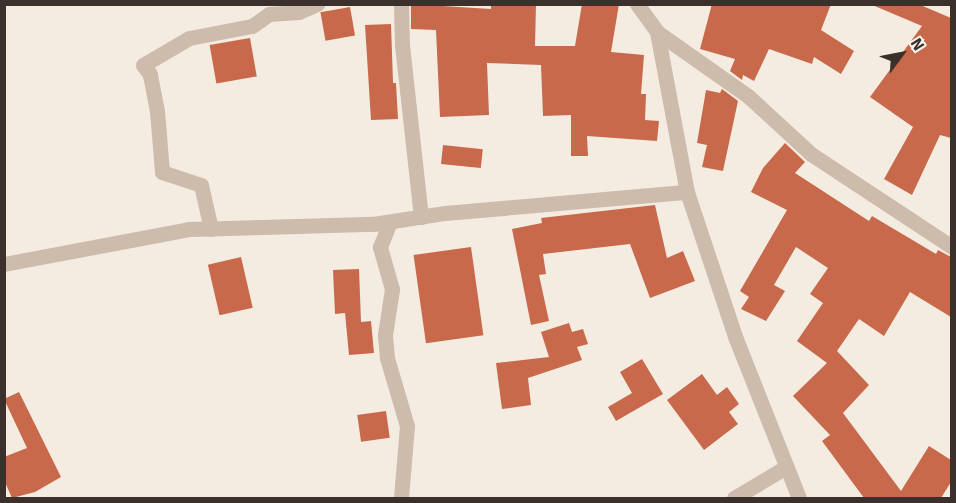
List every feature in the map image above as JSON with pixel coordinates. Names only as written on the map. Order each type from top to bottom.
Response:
[{"type":"street","points":[[211,229],[201,185],[162,172],[156,103],[150,74],[143,66],[189,38],[252,26],[269,14],[299,12],[317,4]]},
{"type":"street","points":[[401,4],[402,45],[421,217]]},
{"type":"street","points":[[637,4],[657,32],[748,96],[811,154],[951,247]]},
{"type":"street","points":[[657,32],[687,192],[736,339],[800,498]]},
{"type":"street","points":[[4,264],[189,229],[390,222],[421,217],[687,192]]},
{"type":"street","points":[[390,222],[380,247],[392,289],[385,335],[387,358],[407,426],[401,498]]},
{"type":"street","points":[[734,498],[786,467]]},
{"type":"building","points":[[411,4],[491,9],[491,4],[536,4],[535,46],[575,46],[582,4],[619,4],[611,52],[644,55],[641,94],[646,94],[645,120],[659,121],[657,141],[587,136],[588,156],[571,156],[571,115],[543,116],[541,65],[487,63],[489,115],[440,117],[436,30],[411,29]]},
{"type":"building","points":[[712,4],[831,4],[821,30],[854,51],[841,74],[814,57],[812,64],[769,49],[754,81],[743,75],[742,80],[730,71],[735,59],[700,49]]},
{"type":"building","points":[[870,4],[918,4],[951,18],[951,138],[940,135],[912,195],[884,179],[913,127],[870,97],[922,26]]},
{"type":"building","points":[[350,7],[355,36],[325,41],[320,12]]},
{"type":"building","points":[[391,24],[393,83],[396,83],[398,119],[371,120],[365,25]]},
{"type":"building","points":[[250,38],[257,76],[216,84],[210,45]]},
{"type":"building","points":[[722,89],[738,101],[723,171],[702,167],[707,145],[697,143],[706,90],[720,93]]},
{"type":"building","points":[[785,143],[805,162],[795,173],[869,221],[872,216],[936,254],[938,250],[951,257],[951,317],[910,292],[884,336],[859,319],[837,351],[869,385],[843,413],[901,491],[929,446],[951,460],[951,482],[941,498],[864,498],[822,441],[830,435],[793,396],[827,363],[797,341],[823,303],[810,294],[828,268],[796,247],[774,285],[785,291],[766,321],[741,309],[749,297],[740,291],[787,210],[751,192],[763,168]]},
{"type":"building","points":[[443,145],[483,149],[481,168],[441,164]]},
{"type":"building","points":[[655,205],[667,258],[683,251],[695,281],[650,298],[630,244],[543,254],[546,274],[539,275],[549,321],[531,325],[512,229],[542,223],[541,218]]},
{"type":"building","points":[[471,247],[483,335],[426,343],[414,255]]},
{"type":"building","points":[[241,257],[253,308],[220,315],[208,265]]},
{"type":"building","points":[[359,269],[361,322],[371,321],[374,353],[349,355],[345,313],[335,314],[333,270]]},
{"type":"building","points":[[569,323],[572,332],[583,329],[588,344],[577,347],[582,360],[528,378],[531,405],[502,409],[496,363],[549,357],[541,332]]},
{"type":"building","points":[[642,359],[663,394],[616,421],[608,407],[632,393],[620,372]]},
{"type":"building","points":[[702,374],[717,395],[727,387],[739,404],[729,412],[738,424],[704,450],[667,400]]},
{"type":"building","points":[[19,392],[61,477],[35,492],[12,498],[4,480],[4,457],[27,448],[4,399]]},
{"type":"building","points":[[386,411],[390,438],[361,442],[357,415]]}]
